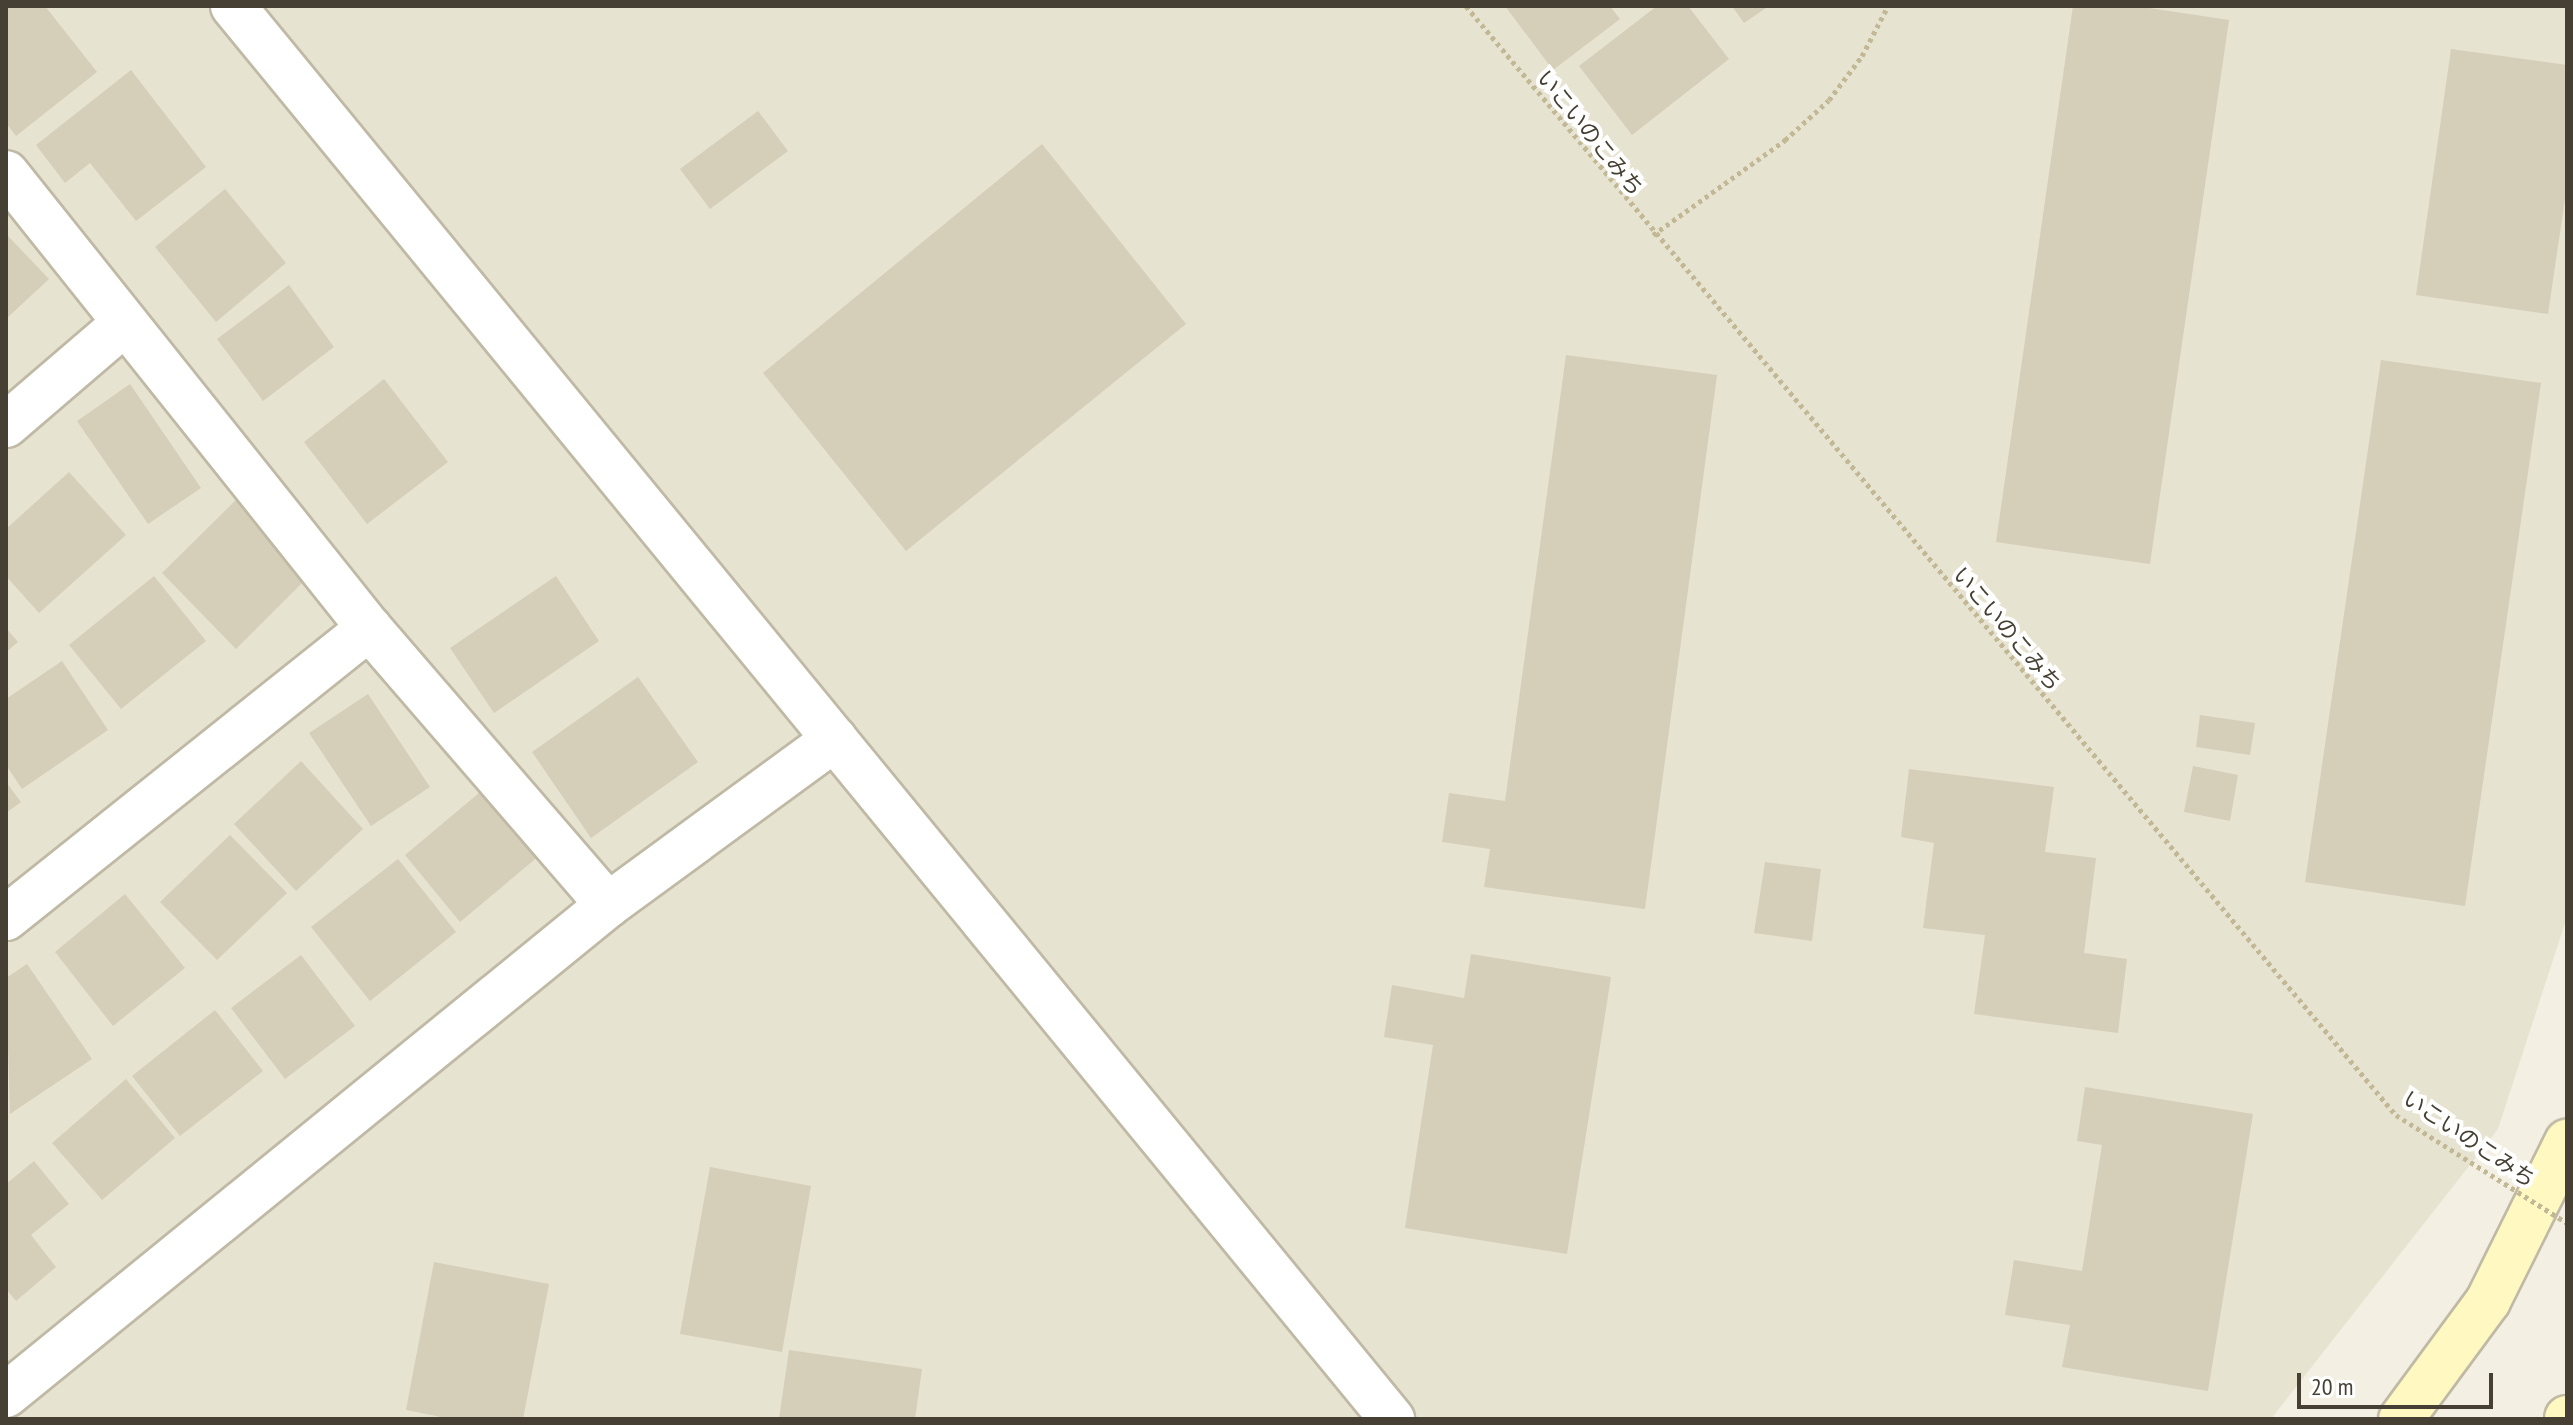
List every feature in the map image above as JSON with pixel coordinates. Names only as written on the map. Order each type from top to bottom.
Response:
[{"type":"main road","points":[[2401,1419],[2488,1301],[2567,1142]]},
{"type":"street","points":[[233,6],[1392,1419]]},
{"type":"street","points":[[6,173],[369,628],[608,905]]},
{"type":"street","points":[[6,425],[125,323]]},
{"type":"street","points":[[6,918],[369,628]]},
{"type":"street","points":[[6,1395],[608,905],[835,739]]},
{"type":"path","name":"いこいのこみち","points":[[1466,6],[1653,235],[2396,1115],[2567,1223]]},
{"type":"path","points":[[1653,235],[1785,140],[1829,100],[1862,56],[1888,6]]},
{"type":"shaded area","points":[[6,6],[2567,6],[2567,917],[2498,1129],[2271,1419],[6,1419]]},
{"type":"building","points":[[6,6],[45,6],[97,72],[16,136],[6,123]]},
{"type":"building","points":[[1505,6],[1610,6],[1620,19],[1553,70]]},
{"type":"building","points":[[1657,6],[1688,6],[1729,59],[1632,135],[1579,66]]},
{"type":"building","points":[[1732,6],[1769,6],[1744,23]]},
{"type":"building","points":[[2073,6],[2136,6],[2229,20],[2150,564],[1996,542]]},
{"type":"building","points":[[2451,49],[2567,65],[2567,185],[2548,314],[2416,295]]},
{"type":"building","points":[[131,70],[206,167],[136,221],[90,163],[65,183],[36,145]]},
{"type":"building","points":[[758,111],[788,151],[710,209],[680,169]]},
{"type":"building","points":[[1042,144],[1186,324],[906,551],[763,373]]},
{"type":"building","points":[[225,189],[286,263],[216,322],[155,247]]},
{"type":"building","points":[[6,234],[49,279],[6,319]]},
{"type":"building","points":[[289,285],[334,347],[263,401],[217,339]]},
{"type":"building","points":[[1566,355],[1717,375],[1645,909],[1484,887],[1490,849],[1442,842],[1449,793],[1505,801]]},
{"type":"building","points":[[2381,360],[2541,383],[2465,906],[2305,882]]},
{"type":"building","points":[[384,379],[448,462],[367,524],[304,442]]},
{"type":"building","points":[[130,384],[201,488],[148,524],[77,421]]},
{"type":"building","points":[[69,472],[126,535],[39,613],[6,576],[6,529]]},
{"type":"building","points":[[236,500],[309,576],[236,649],[162,573]]},
{"type":"building","points":[[154,576],[206,641],[121,709],[69,645]]},
{"type":"building","points":[[556,576],[599,641],[494,713],[450,648]]},
{"type":"building","points":[[6,628],[18,642],[6,652]]},
{"type":"building","points":[[62,661],[108,730],[22,789],[6,765],[6,699]]},
{"type":"building","points":[[638,677],[698,762],[591,838],[532,752]]},
{"type":"building","points":[[368,694],[430,787],[371,826],[309,733]]},
{"type":"building","points":[[2200,715],[2255,723],[2250,755],[2196,747]]},
{"type":"building","points":[[301,761],[363,829],[296,891],[234,824]]},
{"type":"building","points":[[2193,766],[2238,775],[2230,821],[2184,812]]},
{"type":"building","points":[[1909,769],[2054,787],[2045,852],[2096,858],[2084,953],[2127,959],[2118,1033],[1974,1014],[1985,935],[1923,928],[1934,843],[1901,837]]},
{"type":"building","points":[[6,782],[21,802],[6,813]]},
{"type":"building","points":[[485,788],[540,855],[460,922],[405,855]]},
{"type":"building","points":[[230,835],[287,893],[217,960],[160,902]]},
{"type":"building","points":[[398,859],[456,932],[370,1001],[311,927]]},
{"type":"building","points":[[1765,862],[1821,869],[1812,941],[1754,933]]},
{"type":"building","points":[[125,894],[185,968],[113,1026],[55,952]]},
{"type":"building","points":[[1471,954],[1611,977],[1567,1254],[1405,1228],[1433,1045],[1384,1037],[1392,985],[1464,998]]},
{"type":"building","points":[[301,955],[355,1026],[285,1079],[231,1008]]},
{"type":"building","points":[[27,964],[92,1059],[10,1114],[6,978]]},
{"type":"building","points":[[215,1010],[263,1071],[180,1136],[132,1076]]},
{"type":"building","points":[[126,1079],[175,1138],[102,1200],[52,1143]]},
{"type":"building","points":[[2085,1087],[2253,1114],[2208,1391],[2062,1367],[2070,1325],[2005,1315],[2014,1260],[2082,1271],[2102,1145],[2077,1141]]},
{"type":"building","points":[[34,1161],[69,1204],[31,1235],[56,1267],[16,1301],[6,1289],[6,1184]]},
{"type":"building","points":[[710,1167],[811,1186],[782,1352],[680,1334]]},
{"type":"building","points":[[434,1262],[549,1284],[523,1419],[451,1419],[406,1410]]},
{"type":"building","points":[[789,1350],[922,1369],[915,1419],[779,1419]]}]
